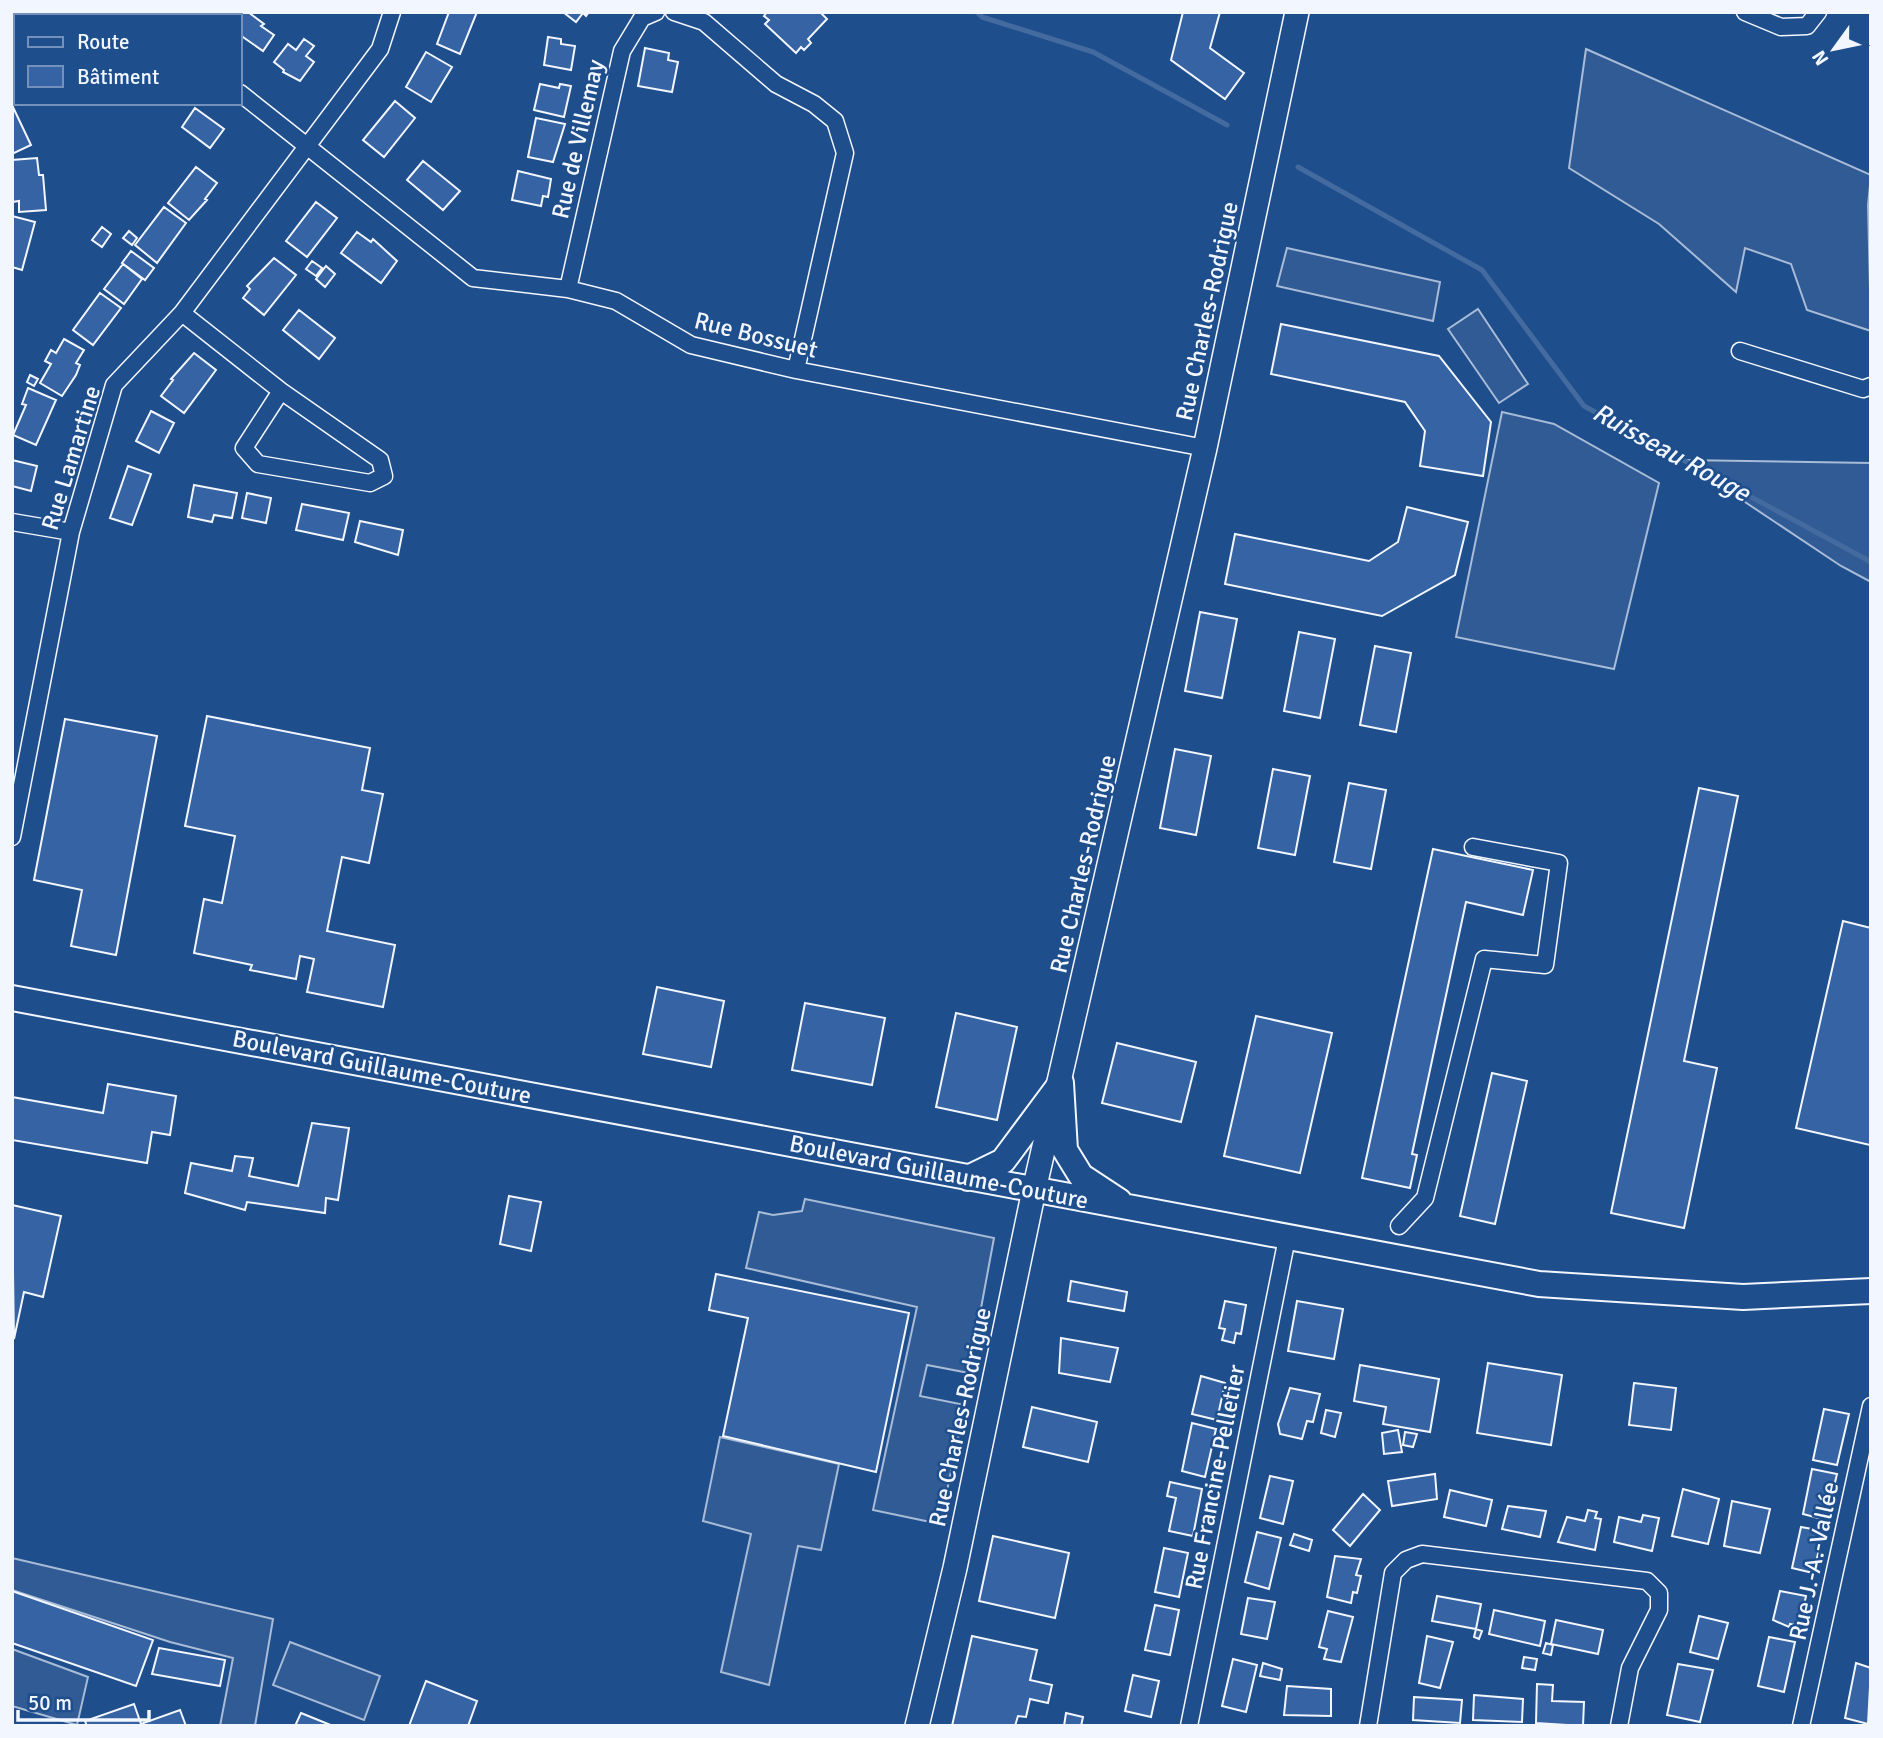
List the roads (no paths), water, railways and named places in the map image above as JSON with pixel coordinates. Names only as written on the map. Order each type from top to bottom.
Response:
[{"type":"main road","name":"Boulevard Guillaume-Couture","points":[[12,998],[1539,1284],[1743,1297],[1871,1291]]},
{"type":"main road","points":[[968,1178],[1003,1161],[1061,1083]]},
{"type":"main road","points":[[1061,1083],[1065,1150],[1081,1176],[1129,1208]]},
{"type":"street","name":"Rue Lamartine","points":[[12,836],[71,533],[114,385],[182,313],[380,49],[392,12]]},
{"type":"street","name":"Rue de Villemay","points":[[568,289],[622,51],[642,18],[656,12]]},
{"type":"street","points":[[674,12],[704,22],[776,83],[814,104],[835,121],[845,153],[796,370]]},
{"type":"street","name":"Rue Charles-Rodrigue","points":[[917,1726],[955,1568],[1034,1190],[1061,1083],[1205,448],[1297,12]]},
{"type":"street","points":[[1745,12],[1781,27],[1807,26],[1818,12]]},
{"type":"street","name":"Rue Bossuet","points":[[242,95],[474,278],[568,289],[616,301],[691,345],[796,370],[1205,448]]},
{"type":"street","points":[[182,313],[281,391],[380,460],[384,476],[370,483],[258,464],[244,448],[281,391]]},
{"type":"street","points":[[1740,351],[1863,389],[1871,386]]},
{"type":"street","points":[[12,522],[71,533]]},
{"type":"street","points":[[1399,1226],[1425,1198],[1484,959],[1545,965],[1559,863],[1473,846]]},
{"type":"street","name":"Rue Francine-Pelletier","points":[[1189,1726],[1287,1238]]},
{"type":"street","name":"Rue J.-A.-Vallée","points":[[1801,1726],[1871,1406]]},
{"type":"street","points":[[1367,1726],[1393,1573],[1406,1560],[1422,1554],[1647,1581],[1659,1593],[1659,1610],[1630,1668],[1619,1726]]},
{"type":"waterway","name":"Ruisseau Rouge","points":[[977,12],[982,17],[1093,52],[1227,125]]},
{"type":"waterway","name":"Ruisseau Rouge","points":[[1298,167],[1482,270],[1584,406],[1871,562]]}]
